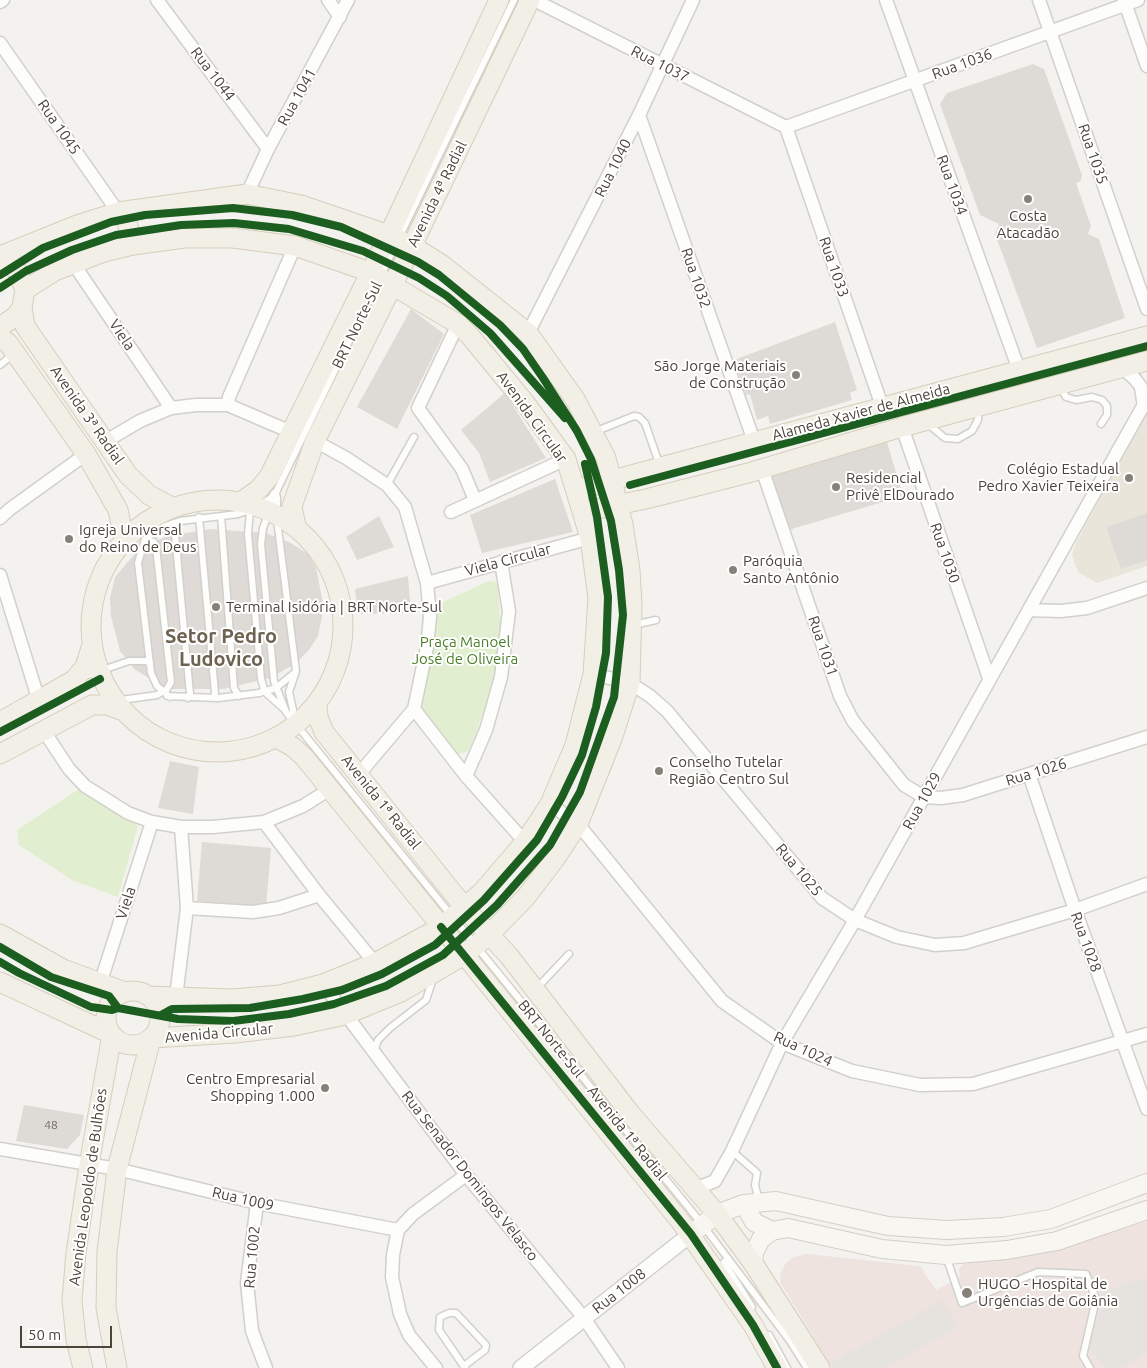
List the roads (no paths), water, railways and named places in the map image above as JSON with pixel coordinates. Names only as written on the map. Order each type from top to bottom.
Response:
[{"type":"main road","name":"Avenida 4ª Radial","points":[[296,526],[292,506],[314,441],[381,277],[400,240],[499,0]]},
{"type":"main road","name":"Avenida 4ª Radial","points":[[259,509],[258,490],[268,477],[291,432],[381,277],[530,0]]},
{"type":"main road","name":"Avenida Circular","points":[[0,257],[77,225],[121,212],[247,194],[301,205],[400,240],[441,264],[528,333],[575,399],[593,432],[606,458],[619,505],[630,570],[632,625],[630,683],[612,739],[578,824],[555,859],[526,897],[476,945],[434,974],[401,992],[344,1015],[294,1026],[234,1033],[151,1039]]},
{"type":"main road","points":[[121,212],[133,245]]},
{"type":"main road","name":"Avenida Circular","points":[[0,327],[16,316],[23,298],[73,263],[133,245],[184,238],[233,238],[295,246],[348,262],[381,277],[458,324],[526,404],[566,459],[590,538],[598,598],[593,674],[575,745],[550,804],[525,842],[482,892],[453,917],[375,963],[323,984],[280,995],[232,1000],[149,996]]},
{"type":"main road","name":"Avenida 3ª Radial","points":[[0,257],[17,270],[23,298],[25,326],[128,475],[173,515]]},
{"type":"main road","name":"Avenida 3ª Radial","points":[[0,336],[15,353],[86,454],[118,510],[124,538]]},
{"type":"main road","name":"Alameda Xavier de Almeida","points":[[576,490],[1147,336]]},
{"type":"main road","name":"Alameda Xavier de Almeida","points":[[583,512],[619,505],[762,469],[902,427],[1147,361]]},
{"type":"main road","points":[[206,499],[259,509],[296,526],[319,550],[339,586],[345,628],[337,669],[317,705],[292,718],[277,738],[236,752],[194,751],[154,736],[118,705],[101,681],[91,648],[90,612],[99,578],[124,538],[145,521],[173,515],[206,499]]},
{"type":"main road","points":[[0,722],[74,680],[85,666],[91,648]]},
{"type":"main road","points":[[0,754],[92,705],[118,705]]},
{"type":"main road","name":"Avenida 1ª Radial","points":[[317,705],[318,717],[324,732],[359,774],[453,917],[476,945],[535,990],[630,1113],[697,1188],[704,1224],[753,1325],[777,1368]]},
{"type":"main road","name":"Avenida 1ª Radial","points":[[277,738],[294,747],[304,757],[330,789],[453,917],[704,1224],[753,1262],[820,1368]]},
{"type":"main road","points":[[0,934],[32,954],[100,984],[126,992],[142,992],[149,996],[155,1001],[161,1015],[159,1028],[151,1039],[135,1045],[126,1044],[112,1035],[0,982]]},
{"type":"main road","points":[[112,1035],[107,1027],[108,1009],[112,1001],[126,992]]},
{"type":"main road","name":"Avenida Leopoldo de Bulhões","points":[[83,1368],[76,1340],[72,1300],[76,1253],[89,1165],[112,1035]]},
{"type":"main road","name":"Avenida Leopoldo de Bulhões","points":[[117,1368],[106,1308],[106,1252],[117,1169],[151,1039]]},
{"type":"main road","points":[[946,1255],[946,1244],[950,1241],[1003,1227],[1051,1218],[1147,1183]]},
{"type":"main road","points":[[704,1224],[752,1203],[776,1201],[888,1226],[947,1230],[1003,1227]]},
{"type":"main road","points":[[752,1203],[754,1222],[772,1231]]},
{"type":"main road","points":[[753,1262],[754,1252],[761,1239],[772,1231],[788,1228],[882,1249],[946,1255],[1007,1250],[1057,1241],[1147,1210]]},
{"type":"street","name":"Rua 1044","points":[[157,0],[268,149]]},
{"type":"street","points":[[328,0],[340,17]]},
{"type":"street","name":"Rua 1041","points":[[247,194],[268,149],[348,0]]},
{"type":"street","name":"Rua 1037","points":[[534,0],[786,127]]},
{"type":"street","name":"Rua 1040","points":[[528,333],[639,115],[693,0]]},
{"type":"street","name":"Rua 1034","points":[[886,0],[1019,370]]},
{"type":"street","name":"Rua 1035","points":[[1039,0],[1147,309]]},
{"type":"street","name":"Rua 1036","points":[[786,127],[1050,32],[1125,2],[1138,0]]},
{"type":"street","points":[[1125,2],[1147,66]]},
{"type":"street","name":"Rua 1045","points":[[0,42],[121,212]]},
{"type":"street","name":"Rua 1032","points":[[639,115],[754,441]]},
{"type":"street","name":"Rua 1033","points":[[786,127],[882,406]]},
{"type":"street","points":[[228,405],[229,398],[295,246]]},
{"type":"street","name":"Viela","points":[[73,263],[171,408]]},
{"type":"street","points":[[458,324],[418,408],[462,469],[475,500]]},
{"type":"street","name":"Rua 1029","points":[[697,1188],[715,1180],[732,1151],[782,1043],[855,920],[989,678],[1145,403],[1141,387],[1121,367]]},
{"type":"street","points":[[106,441],[140,421],[171,408],[228,405],[291,432]]},
{"type":"street","name":"Rua 1030","points":[[902,427],[989,678]]},
{"type":"street","points":[[314,441],[346,458],[387,485],[405,507],[427,583],[430,617],[427,647],[414,709],[359,774]]},
{"type":"street","points":[[0,518],[10,508],[86,454]]},
{"type":"street","points":[[451,512],[566,459]]},
{"type":"street","name":"Rua 1031","points":[[762,469],[840,696],[853,721],[904,785],[924,797]]},
{"type":"street","name":"Viela Circular","points":[[427,583],[590,538]]},
{"type":"street","points":[[466,776],[486,730],[501,677],[509,612],[501,562]]},
{"type":"street","points":[[0,575],[39,701]]},
{"type":"street","points":[[1029,610],[1061,611],[1087,608],[1147,588]]},
{"type":"street","name":"Rua 1025","points":[[593,674],[630,683],[650,696],[667,711],[822,898],[855,920],[897,937],[935,944],[964,943],[1075,910],[1147,884]]},
{"type":"street","points":[[414,709],[466,776],[525,842]]},
{"type":"street","points":[[44,731],[69,769],[85,786],[128,813],[152,822],[181,826],[222,826],[264,822],[303,806],[330,789]]},
{"type":"street","name":"Rua 1026","points":[[924,797],[941,798],[963,795],[1147,737]]},
{"type":"street","name":"Rua 1028","points":[[1029,774],[1075,910],[1147,1109]]},
{"type":"street","name":"Rua 1024","points":[[550,804],[578,824],[722,1001],[782,1043],[852,1071],[920,1085],[973,1084],[1147,1034]]},
{"type":"street","name":"Viela","points":[[100,984],[152,822]]},
{"type":"street","points":[[264,822],[318,895],[375,963]]},
{"type":"street","points":[[176,997],[187,908],[181,826]]},
{"type":"street","points":[[187,908],[253,912],[279,908],[318,895]]},
{"type":"street","name":"Rua Senador Domingos Velasco","points":[[323,984],[344,1015],[466,1176],[584,1318],[618,1368]]},
{"type":"street","name":"Rua 1009","points":[[0,1149],[117,1169],[257,1203],[398,1230]]},
{"type":"street","points":[[436,1368],[409,1335],[400,1314],[394,1295],[393,1255],[398,1230],[413,1214],[466,1176]]},
{"type":"street","name":"Rua 1002","points":[[257,1203],[247,1283],[252,1331],[266,1368]]},
{"type":"street","name":"Rua 1008","points":[[521,1368],[704,1224]]},
{"type":"lane","points":[[400,240],[514,0]]},
{"type":"lane","name":"BRT Norte-Sul","points":[[278,488],[381,277]]},
{"type":"lane","points":[[0,365],[15,353]]},
{"type":"lane","points":[[1059,384],[1066,397],[1076,400],[1092,397],[1102,400],[1107,406],[1107,415],[1101,424]]},
{"type":"lane","points":[[926,421],[945,438],[958,439],[972,431],[978,420],[979,406]]},
{"type":"lane","points":[[593,432],[634,416],[640,417],[645,423],[660,467]]},
{"type":"lane","points":[[387,485],[414,437]]},
{"type":"lane","points":[[262,692],[248,534],[259,509],[278,488]]},
{"type":"lane","points":[[278,488],[271,498],[259,509],[221,516],[173,515],[158,530],[145,539],[138,563],[153,681],[160,693],[170,697],[188,698],[239,696],[276,688],[289,680],[296,671]]},
{"type":"lane","points":[[259,509],[296,671],[289,696],[292,718]]},
{"type":"lane","points":[[259,509],[263,528],[261,544],[276,688],[292,718]]},
{"type":"lane","points":[[173,515],[190,694],[188,698]]},
{"type":"lane","points":[[221,516],[234,688],[239,696]]},
{"type":"lane","points":[[199,517],[214,698]]},
{"type":"lane","points":[[118,705],[160,693],[171,682],[156,547],[158,530]]},
{"type":"lane","points":[[145,539],[154,542],[156,547]]},
{"type":"lane","points":[[632,625],[656,620]]},
{"type":"lane","points":[[74,680],[98,670],[146,658],[149,652]]},
{"type":"lane","points":[[140,660],[150,663]]},
{"type":"lane","points":[[262,692],[271,697],[292,718],[453,917]]},
{"type":"lane","points":[[535,990],[569,954]]},
{"type":"lane","points":[[373,1053],[378,1040],[390,1028],[426,1000],[434,974]]},
{"type":"lane","points":[[732,1151],[757,1173],[752,1203]]},
{"type":"lane","points":[[704,1224],[757,1316]]},
{"type":"lane","points":[[704,1224],[790,1341],[807,1368]]},
{"type":"lane","points":[[946,1255],[962,1303],[1038,1272],[1086,1274],[1096,1299],[1083,1356],[1090,1368]]},
{"type":"lane","points":[[449,1312],[456,1313],[486,1346],[485,1350],[464,1367],[438,1330],[440,1317],[449,1312]]},
{"type":"lane","points":[[767,1332],[788,1368]]},
{"type":"place","name":"Costa Atacadão","points":[[1028,199]]},
{"type":"place","name":"São Jorge Materiais de Construção","points":[[796,375]]},
{"type":"place","name":"Colégio Estadual Pedro Xavier Teixeira","points":[[1129,478]]},
{"type":"place","name":"Residencial Privê ElDourado","points":[[836,487]]},
{"type":"place","name":"Igreja Universal do Reino de Deus","points":[[69,539]]},
{"type":"place","name":"Paróquia Santo Antônio","points":[[733,570]]},
{"type":"place","name":"Terminal Isidória | BRT Norte-Sul","points":[[216,607]]},
{"type":"place","name":"Conselho Tutelar Região Centro Sul","points":[[659,771]]},
{"type":"place","name":"Centro Empresarial Shopping 1.000","points":[[325,1088]]},
{"type":"place","name":"HUGO - Hospital de Urgências de Goiânia","points":[[967,1293]]},
{"type":"district","name":"Setor Pedro Ludovico","points":[[221,648]]},
{"type":"park label","name":"Praça Manoel José de Oliveira","points":[[465,650]]}]
